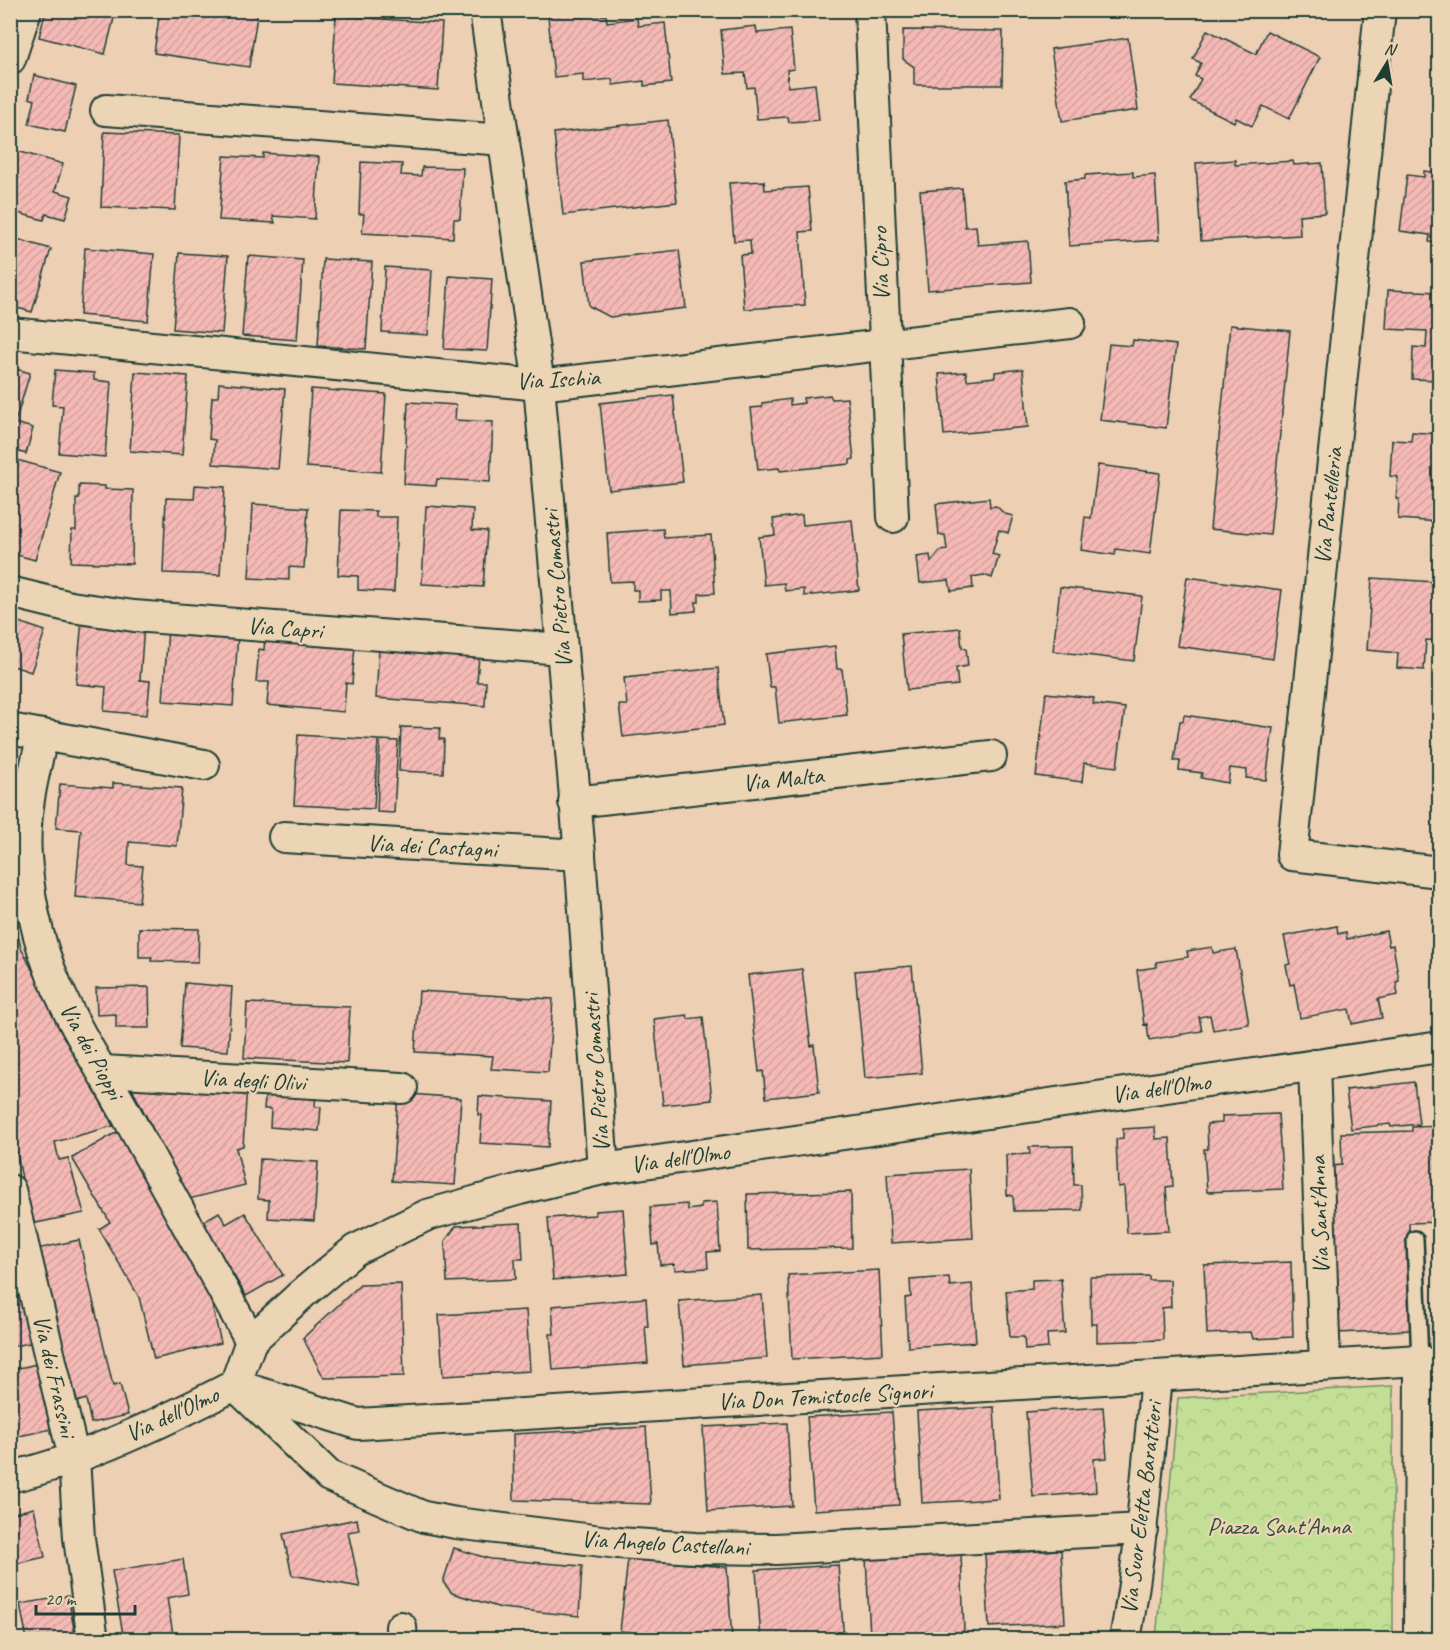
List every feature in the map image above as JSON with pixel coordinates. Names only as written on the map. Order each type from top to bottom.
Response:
[{"type":"street","points":[[10,59],[26,10]]},
{"type":"street","name":"Via Pietro Comastri","points":[[485,10],[539,385],[580,855],[603,1169]]},
{"type":"street","name":"Via Cipro","points":[[870,10],[893,517]]},
{"type":"street","name":"Via Pantelleria","points":[[1380,10],[1292,855],[1440,873]]},
{"type":"street","points":[[106,110],[504,140]]},
{"type":"street","name":"Via Ischia","points":[[10,333],[539,385],[1070,323]]},
{"type":"street","name":"Via Capri","points":[[10,592],[71,607],[124,615],[562,649]]},
{"type":"street","points":[[10,729],[204,765]]},
{"type":"street","name":"Via dei Pioppi","points":[[43,735],[30,791],[26,825],[26,856],[33,908],[42,945],[58,990],[74,1021],[251,1341]]},
{"type":"street","name":"Via Malta","points":[[574,802],[991,756]]},
{"type":"street","name":"Via dei Castagni","points":[[284,837],[580,855]]},
{"type":"street","name":"Via dell'Olmo","points":[[10,1478],[74,1458],[176,1415],[235,1385],[251,1341],[303,1294],[355,1250],[427,1215],[603,1169],[1440,1047]]},
{"type":"street","name":"Via Sant'Anna","points":[[1314,1065],[1325,1365]]},
{"type":"street","name":"Via degli Olivi","points":[[103,1071],[402,1088]]},
{"type":"street","name":"Via dei Frassini","points":[[10,1190],[74,1458],[79,1538],[93,1640]]},
{"type":"street","points":[[1419,1640],[1429,1532],[1420,1360]]},
{"type":"street","name":"Via Don Temistocle Signori","points":[[235,1385],[358,1424],[1420,1360]]},
{"type":"street","name":"Via Suor Eletta Barattieri","points":[[1125,1640],[1142,1529],[1156,1376]]},
{"type":"street","name":"Via Angelo Castellani","points":[[235,1385],[329,1476],[424,1517],[442,1521],[618,1543],[776,1549],[1142,1529]]},
{"type":"lane","points":[[1415,1239],[1420,1360]]},
{"type":"green space","name":"Piazza Sant'Anna","points":[[1393,1386],[1393,1639],[1156,1639],[1178,1398]]},
{"type":"building","points":[[46,10],[116,10],[105,54],[39,37]]},
{"type":"building","points":[[160,10],[258,10],[249,67],[154,53]]},
{"type":"building","points":[[576,13],[577,17],[606,15],[607,22],[637,18],[638,26],[665,23],[671,83],[644,86],[644,81],[613,85],[612,79],[583,82],[583,74],[554,77],[548,16]]},
{"type":"building","points":[[336,16],[442,23],[438,90],[332,83]]},
{"type":"building","points":[[756,26],[757,33],[790,30],[794,69],[787,70],[788,87],[815,84],[819,120],[789,122],[788,117],[757,119],[754,87],[747,88],[745,73],[725,74],[721,30]]},
{"type":"building","points":[[903,30],[1003,31],[1002,85],[914,85],[914,67],[903,59]]},
{"type":"building","points":[[1207,30],[1256,54],[1267,31],[1320,57],[1289,119],[1263,106],[1252,126],[1236,118],[1234,122],[1190,100],[1201,79],[1195,76],[1201,63],[1193,59]]},
{"type":"building","points":[[1128,38],[1138,110],[1062,121],[1051,49]]},
{"type":"building","points":[[34,75],[76,86],[65,132],[29,124],[35,100],[29,98]]},
{"type":"building","points":[[668,120],[677,202],[563,215],[554,133]]},
{"type":"building","points":[[104,132],[179,135],[175,210],[101,207]]},
{"type":"building","points":[[10,149],[63,164],[55,191],[72,196],[65,219],[46,214],[44,220],[10,211]]},
{"type":"building","points":[[263,153],[319,157],[315,219],[273,216],[275,223],[219,220],[224,156],[263,158]]},
{"type":"building","points":[[1235,160],[1235,165],[1293,161],[1294,165],[1322,163],[1325,213],[1299,215],[1300,235],[1201,241],[1196,163]]},
{"type":"building","points":[[361,162],[402,164],[401,175],[421,176],[422,167],[463,168],[460,219],[454,219],[453,238],[362,233],[364,214],[359,214]]},
{"type":"building","points":[[1424,171],[1440,173],[1440,244],[1429,242],[1430,235],[1400,231],[1407,175],[1424,177]]},
{"type":"building","points":[[1133,172],[1133,177],[1155,175],[1159,240],[1069,246],[1065,181],[1085,179],[1085,175]]},
{"type":"building","points":[[764,181],[765,190],[808,187],[812,231],[800,232],[805,305],[744,309],[740,255],[751,254],[750,240],[734,241],[729,183]]},
{"type":"building","points":[[962,188],[965,227],[976,226],[978,245],[1028,241],[1031,282],[928,290],[920,191]]},
{"type":"building","points":[[10,237],[51,249],[32,312],[10,306]]},
{"type":"building","points":[[85,248],[154,254],[148,321],[80,315]]},
{"type":"building","points":[[679,250],[686,308],[610,317],[589,306],[584,261]]},
{"type":"building","points":[[179,253],[228,256],[222,333],[173,329]]},
{"type":"building","points":[[248,256],[303,260],[297,340],[242,336]]},
{"type":"building","points":[[323,259],[372,262],[366,349],[318,346]]},
{"type":"building","points":[[385,267],[432,270],[428,335],[382,332]]},
{"type":"building","points":[[449,276],[492,279],[487,351],[444,349]]},
{"type":"building","points":[[1388,290],[1440,292],[1440,380],[1412,379],[1413,347],[1426,348],[1427,331],[1386,329]]},
{"type":"building","points":[[1230,325],[1290,331],[1270,535],[1210,529]]},
{"type":"building","points":[[1133,340],[1176,345],[1166,428],[1100,420],[1109,344],[1132,346]]},
{"type":"building","points":[[10,367],[30,373],[15,423],[33,428],[26,454],[10,449]]},
{"type":"building","points":[[1023,369],[1028,427],[944,435],[939,374],[966,372],[967,380],[995,377],[995,372]]},
{"type":"building","points":[[55,370],[94,373],[94,380],[111,382],[105,457],[59,453],[63,406],[52,405]]},
{"type":"building","points":[[135,372],[188,376],[182,455],[130,451]]},
{"type":"building","points":[[219,383],[285,389],[278,469],[213,464],[215,440],[209,439],[212,397],[218,397]]},
{"type":"building","points":[[311,389],[386,394],[381,472],[306,467]]},
{"type":"building","points":[[673,395],[683,482],[609,490],[600,403]]},
{"type":"building","points":[[830,395],[832,399],[847,398],[854,459],[850,460],[850,464],[780,471],[779,468],[758,470],[751,408],[762,407],[762,403],[790,399],[790,405],[804,403],[803,398]]},
{"type":"building","points":[[408,402],[456,405],[455,420],[493,422],[490,482],[437,479],[436,486],[404,484]]},
{"type":"building","points":[[1412,432],[1440,434],[1440,522],[1398,519],[1399,499],[1396,499],[1398,477],[1390,476],[1392,440],[1411,441]]},
{"type":"building","points":[[10,458],[60,472],[35,560],[10,553]]},
{"type":"building","points":[[1098,465],[1160,473],[1150,554],[1116,549],[1115,555],[1081,550],[1085,517],[1091,518]]},
{"type":"building","points":[[79,485],[133,490],[132,564],[71,562],[72,530],[76,530],[76,499],[79,499]]},
{"type":"building","points":[[195,485],[225,487],[220,575],[163,573],[166,498],[194,499]]},
{"type":"building","points":[[989,498],[990,507],[996,506],[1005,514],[1013,516],[1008,533],[999,530],[992,554],[999,556],[992,578],[984,575],[972,577],[973,588],[951,591],[949,580],[920,583],[917,557],[930,555],[931,562],[940,551],[947,550],[945,535],[939,535],[936,504]]},
{"type":"building","points":[[253,504],[308,508],[304,568],[289,567],[289,580],[249,578]]},
{"type":"building","points":[[426,506],[473,509],[472,530],[487,531],[483,587],[422,584]]},
{"type":"building","points":[[341,510],[376,511],[376,517],[397,517],[394,592],[358,590],[358,576],[338,575]]},
{"type":"building","points":[[802,515],[803,525],[852,520],[859,590],[804,596],[804,589],[785,591],[784,583],[764,585],[759,537],[775,535],[773,519]]},
{"type":"building","points":[[663,529],[664,538],[711,535],[715,593],[699,594],[696,611],[672,613],[671,591],[661,591],[661,600],[638,601],[638,590],[633,590],[633,581],[610,582],[607,533]]},
{"type":"building","points":[[1437,568],[1440,568],[1440,641],[1426,640],[1424,670],[1397,668],[1398,653],[1367,650],[1372,578],[1436,582]]},
{"type":"building","points":[[1187,577],[1282,590],[1273,659],[1177,646]]},
{"type":"building","points":[[1060,587],[1142,596],[1134,661],[1053,651]]},
{"type":"building","points":[[10,619],[45,631],[31,672],[10,665]]},
{"type":"building","points":[[82,620],[144,625],[140,680],[150,681],[147,715],[104,711],[106,687],[76,684]]},
{"type":"building","points":[[168,628],[238,634],[233,706],[163,701]]},
{"type":"building","points":[[960,628],[962,648],[966,648],[968,666],[956,668],[958,685],[907,690],[901,634]]},
{"type":"building","points":[[265,637],[355,645],[352,684],[346,683],[344,712],[267,705],[269,682],[256,682],[259,649],[264,650]]},
{"type":"building","points":[[835,646],[837,669],[842,669],[847,715],[779,723],[775,687],[770,687],[766,654]]},
{"type":"building","points":[[379,648],[479,656],[477,682],[486,682],[485,706],[376,698]]},
{"type":"building","points":[[718,668],[724,725],[623,737],[619,705],[627,705],[624,678]]},
{"type":"building","points":[[1046,693],[1094,698],[1093,704],[1125,708],[1117,767],[1084,763],[1082,782],[1036,776]]},
{"type":"building","points":[[1184,715],[1273,728],[1266,780],[1246,778],[1247,770],[1230,768],[1228,783],[1201,778],[1202,773],[1179,770],[1180,761],[1174,761],[1180,721],[1183,721]]},
{"type":"building","points":[[401,727],[440,728],[439,739],[444,739],[443,773],[399,771]]},
{"type":"building","points":[[298,735],[378,740],[374,809],[294,805]]},
{"type":"building","points":[[380,740],[398,741],[394,813],[377,812]]},
{"type":"building","points":[[113,783],[182,788],[177,846],[129,842],[128,865],[143,866],[139,902],[75,897],[81,830],[56,828],[60,784],[113,788]]},
{"type":"building","points":[[10,901],[21,948],[113,1126],[55,1142],[59,1160],[68,1158],[84,1213],[31,1224],[10,1118]]},
{"type":"building","points":[[1337,926],[1338,934],[1346,932],[1347,939],[1386,931],[1389,946],[1393,945],[1399,981],[1396,982],[1398,995],[1378,999],[1382,1018],[1352,1024],[1349,1009],[1300,1018],[1294,984],[1290,985],[1286,965],[1290,964],[1284,936]]},
{"type":"building","points":[[139,928],[199,929],[198,962],[151,961],[152,957],[139,957]]},
{"type":"building","points":[[1212,947],[1213,953],[1236,949],[1249,1024],[1213,1030],[1210,1015],[1199,1017],[1202,1031],[1149,1040],[1147,1024],[1144,1025],[1137,970],[1157,967],[1156,962],[1188,957],[1187,951]]},
{"type":"building","points":[[912,966],[922,1073],[865,1078],[855,971]]},
{"type":"building","points":[[802,969],[819,1092],[766,1098],[763,1071],[759,1072],[748,975]]},
{"type":"building","points":[[185,983],[232,987],[228,1051],[180,1048]]},
{"type":"building","points":[[149,987],[150,1028],[116,1028],[116,1014],[97,1015],[96,988]]},
{"type":"building","points":[[419,991],[553,999],[548,1072],[491,1069],[493,1056],[415,1052]]},
{"type":"building","points":[[247,1003],[350,1007],[347,1063],[244,1058]]},
{"type":"building","points":[[687,1015],[688,1019],[703,1017],[712,1100],[663,1105],[654,1019]]},
{"type":"building","points":[[127,1079],[247,1086],[243,1146],[236,1148],[245,1185],[189,1199]]},
{"type":"building","points":[[1414,1082],[1419,1124],[1391,1127],[1390,1124],[1351,1129],[1346,1090]]},
{"type":"building","points":[[266,1087],[316,1090],[315,1107],[321,1107],[319,1131],[270,1127],[271,1109],[264,1109]]},
{"type":"building","points":[[398,1093],[461,1098],[455,1185],[392,1181]]},
{"type":"building","points":[[479,1096],[551,1101],[548,1147],[480,1143],[482,1115],[478,1115]]},
{"type":"building","points":[[1278,1114],[1283,1189],[1207,1192],[1204,1149],[1208,1149],[1207,1124],[1222,1123],[1222,1116]]},
{"type":"building","points":[[1440,1126],[1440,1222],[1409,1223],[1413,1330],[1336,1333],[1330,1166],[1342,1165],[1341,1133],[1412,1131],[1412,1127]]},
{"type":"building","points":[[1155,1127],[1156,1139],[1170,1138],[1173,1186],[1166,1187],[1169,1231],[1127,1233],[1124,1186],[1118,1187],[1116,1139],[1123,1138],[1123,1129]]},
{"type":"building","points":[[119,1131],[207,1284],[221,1343],[154,1359],[139,1297],[99,1229],[110,1222],[72,1158]]},
{"type":"building","points":[[1073,1146],[1074,1185],[1081,1185],[1082,1210],[1014,1211],[1013,1196],[1007,1195],[1006,1155],[1030,1154],[1029,1147]]},
{"type":"building","points":[[260,1159],[318,1162],[314,1221],[268,1218],[269,1200],[258,1199]]},
{"type":"building","points":[[969,1169],[973,1238],[891,1243],[887,1174]]},
{"type":"building","points":[[851,1192],[852,1248],[748,1250],[747,1194]]},
{"type":"building","points":[[717,1202],[720,1251],[707,1252],[708,1268],[675,1270],[674,1264],[660,1265],[658,1244],[653,1245],[650,1207],[687,1204],[688,1210],[701,1208],[701,1203]]},
{"type":"building","points":[[623,1209],[628,1274],[553,1280],[548,1218],[595,1215],[595,1211]]},
{"type":"building","points":[[219,1212],[226,1224],[245,1213],[283,1275],[246,1296],[202,1222]]},
{"type":"building","points":[[521,1223],[523,1259],[515,1259],[516,1279],[447,1282],[445,1241],[456,1226]]},
{"type":"building","points":[[10,1240],[34,1342],[10,1347]]},
{"type":"building","points":[[79,1240],[113,1386],[120,1384],[128,1415],[91,1423],[86,1399],[73,1403],[37,1249]]},
{"type":"building","points":[[1291,1262],[1293,1337],[1253,1339],[1251,1332],[1207,1334],[1204,1265]]},
{"type":"building","points":[[879,1270],[883,1354],[792,1359],[788,1275]]},
{"type":"building","points":[[1149,1276],[1149,1280],[1170,1280],[1171,1307],[1162,1308],[1163,1340],[1097,1342],[1097,1324],[1091,1324],[1090,1277]]},
{"type":"building","points":[[949,1277],[950,1286],[972,1284],[976,1342],[908,1347],[905,1298],[911,1297],[910,1280]]},
{"type":"building","points":[[1061,1279],[1065,1333],[1047,1334],[1048,1348],[1025,1350],[1024,1337],[1010,1337],[1006,1291],[1032,1289],[1032,1280]]},
{"type":"building","points":[[401,1284],[404,1376],[324,1378],[303,1338],[360,1285]]},
{"type":"building","points":[[762,1295],[767,1358],[684,1365],[679,1301]]},
{"type":"building","points":[[646,1298],[648,1327],[645,1326],[648,1363],[553,1370],[550,1334],[554,1334],[552,1306]]},
{"type":"building","points":[[526,1310],[530,1371],[443,1376],[439,1315]]},
{"type":"building","points":[[37,1364],[52,1429],[10,1438],[10,1370]]},
{"type":"building","points":[[994,1407],[999,1499],[922,1503],[917,1411]]},
{"type":"building","points":[[1103,1407],[1107,1458],[1094,1459],[1096,1492],[1033,1497],[1026,1412]]},
{"type":"building","points":[[892,1412],[899,1505],[814,1510],[807,1417]]},
{"type":"building","points":[[787,1423],[792,1506],[708,1511],[703,1427]]},
{"type":"building","points":[[646,1427],[651,1504],[514,1500],[513,1434]]},
{"type":"building","points":[[34,1508],[45,1557],[10,1565],[10,1514]]},
{"type":"building","points":[[357,1519],[359,1530],[348,1532],[360,1587],[292,1575],[283,1534]]},
{"type":"building","points":[[454,1548],[490,1559],[582,1566],[579,1616],[501,1608],[452,1593],[443,1582]]},
{"type":"building","points":[[1061,1550],[1065,1623],[989,1627],[985,1554]]},
{"type":"building","points":[[961,1554],[964,1632],[870,1636],[866,1558]]},
{"type":"building","points":[[183,1559],[188,1594],[167,1598],[174,1640],[124,1640],[112,1571]]},
{"type":"building","points":[[628,1559],[727,1567],[732,1640],[695,1640],[620,1631]]},
{"type":"building","points":[[838,1565],[844,1640],[761,1640],[756,1570]]},
{"type":"building","points":[[68,1596],[76,1640],[27,1640],[20,1604]]}]
